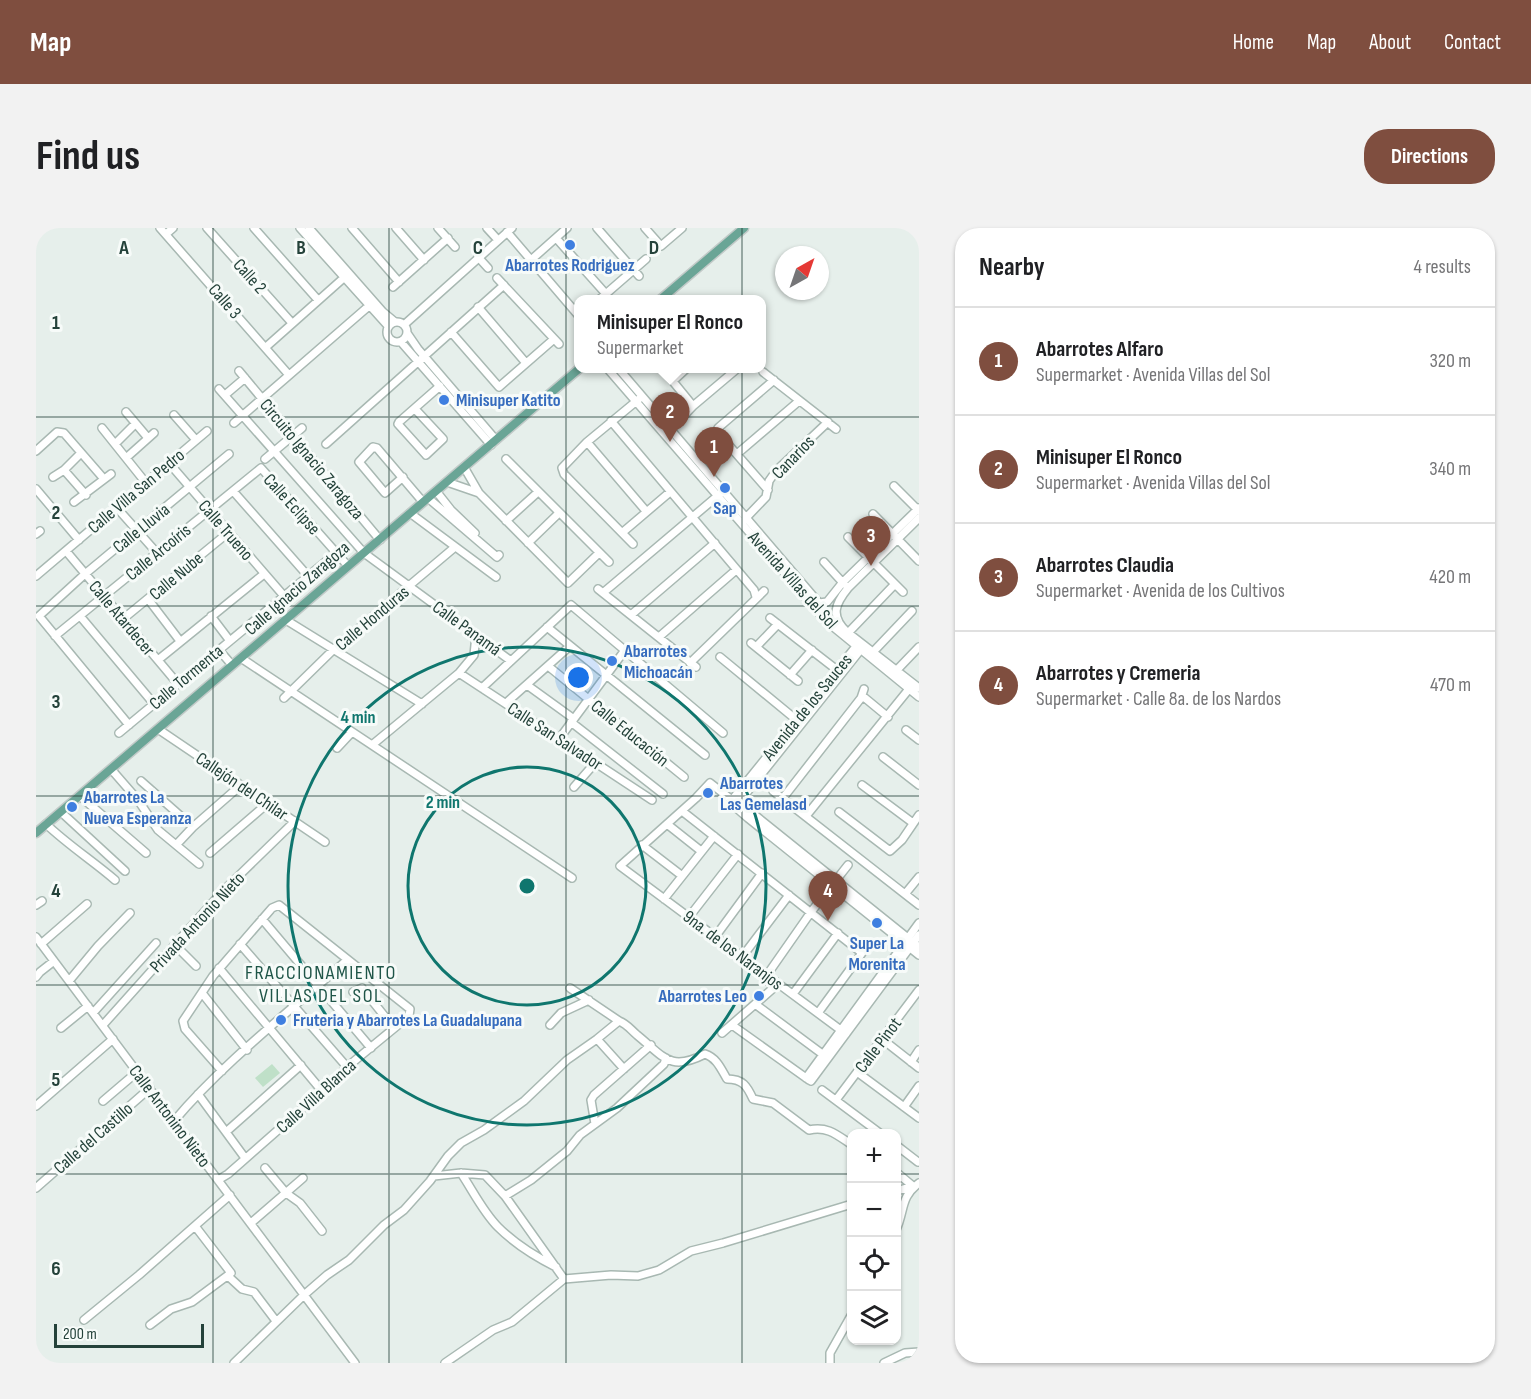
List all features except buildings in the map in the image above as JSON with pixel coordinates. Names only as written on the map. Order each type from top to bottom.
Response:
[{"type":"main road","points":[[667,295],[744,228]]},
{"type":"main road","name":"Calle Ignacio Zaragoza","points":[[36,833],[575,373]]},
{"type":"street","name":"Calle 3","points":[[160,228],[289,375]]},
{"type":"street","points":[[166,234],[173,228]]},
{"type":"street","name":"Calle 2","points":[[207,228],[292,323]]},
{"type":"street","points":[[254,228],[318,300]]},
{"type":"street","points":[[300,228],[313,232],[370,304],[392,324],[405,324],[509,230],[531,260],[574,309]]},
{"type":"street","points":[[352,228],[396,284],[448,238]]},
{"type":"street","points":[[396,228],[424,260]]},
{"type":"street","points":[[438,228],[455,247]]},
{"type":"street","points":[[487,228],[498,240]]},
{"type":"street","points":[[531,260],[567,228]]},
{"type":"street","points":[[597,228],[639,276]]},
{"type":"street","points":[[645,228],[661,246],[682,228]]},
{"type":"street","points":[[556,238],[606,294],[646,259]]},
{"type":"street","points":[[478,257],[488,268]]},
{"type":"street","points":[[266,347],[346,275]]},
{"type":"street","points":[[346,275],[392,324]]},
{"type":"street","points":[[451,332],[499,387],[526,363],[556,342],[497,278]]},
{"type":"street","points":[[326,444],[504,285]]},
{"type":"street","points":[[234,423],[370,304]]},
{"type":"street","points":[[478,308],[526,363]]},
{"type":"street","points":[[392,324],[386,333],[390,340],[401,342],[421,358],[493,442]]},
{"type":"street","points":[[405,324],[407,333],[421,358],[440,386],[469,414]]},
{"type":"street","points":[[401,342],[407,333]]},
{"type":"street","name":"Circuito Ignacio Zaragoza","points":[[239,371],[380,540]]},
{"type":"street","name":"Avenida Villas del Sol","points":[[612,373],[640,399]]},
{"type":"street","name":"Avenida Villas del Sol","points":[[621,373],[720,494],[818,607],[826,621],[894,673],[919,688]]},
{"type":"street","points":[[666,373],[693,406]]},
{"type":"street","points":[[673,381],[682,373]]},
{"type":"street","points":[[668,432],[693,406],[733,373]]},
{"type":"street","points":[[764,373],[836,429]]},
{"type":"street","points":[[225,395],[245,378]]},
{"type":"street","points":[[768,490],[719,434],[718,428],[774,380]]},
{"type":"street","points":[[415,409],[443,439],[426,455],[398,424],[440,386]]},
{"type":"street","name":"Circuito Ignacio Zaragoza","points":[[219,389],[364,553]]},
{"type":"street","points":[[633,544],[564,474],[562,468],[587,442],[640,399]]},
{"type":"street","points":[[736,454],[800,401]]},
{"type":"street","points":[[126,412],[135,424],[151,435],[126,458]]},
{"type":"street","points":[[174,415],[196,440]]},
{"type":"street","points":[[610,422],[754,590],[756,597]]},
{"type":"street","name":"Canarios","points":[[744,521],[766,497],[769,481],[776,471],[828,422]]},
{"type":"street","points":[[115,444],[135,424]]},
{"type":"street","points":[[102,428],[146,483]]},
{"type":"street","points":[[265,459],[302,428]]},
{"type":"street","name":"Calle Villa San Pedro","points":[[36,576],[207,431]]},
{"type":"street","points":[[36,451],[57,432],[61,432],[104,479]]},
{"type":"street","points":[[587,442],[646,512]]},
{"type":"street","points":[[402,477],[385,493],[359,462],[375,447],[426,500],[449,512],[499,557],[449,512],[436,491]]},
{"type":"street","points":[[53,477],[64,470],[81,453]]},
{"type":"street","name":"Calle Lluvia","points":[[55,636],[39,616],[52,602],[229,454]]},
{"type":"street","points":[[506,459],[609,562]]},
{"type":"street","name":"Calle Trueno","points":[[169,463],[284,597]]},
{"type":"street","points":[[464,467],[479,493],[568,583],[599,554]]},
{"type":"street","name":"Calle Arcoíris","points":[[55,636],[261,468]]},
{"type":"street","name":"Calle Eclipse","points":[[261,468],[348,566]]},
{"type":"street","points":[[64,470],[86,495]]},
{"type":"street","points":[[74,502],[111,474]]},
{"type":"street","points":[[447,482],[479,493]]},
{"type":"street","points":[[818,607],[827,602],[845,585],[918,510],[894,486]]},
{"type":"street","points":[[233,490],[308,576]]},
{"type":"street","points":[[37,492],[79,540]]},
{"type":"street","points":[[506,521],[538,492]]},
{"type":"street","points":[[623,532],[670,492]]},
{"type":"street","points":[[720,494],[601,591],[693,665],[764,591]]},
{"type":"street","points":[[117,508],[157,553]]},
{"type":"street","points":[[410,513],[496,577]]},
{"type":"street","points":[[528,543],[559,513]]},
{"type":"street","points":[[873,514],[919,561]]},
{"type":"street","points":[[895,536],[919,518]]},
{"type":"street","name":"Calle Nube","points":[[123,619],[229,532]]},
{"type":"street","points":[[848,537],[903,592]]},
{"type":"street","points":[[631,615],[714,543]]},
{"type":"street","name":"Calle Honduras","points":[[284,698],[333,650],[455,547]]},
{"type":"street","name":"Calle Atardecer","points":[[66,551],[178,684]]},
{"type":"street","name":"Calle Tormenta","points":[[119,733],[336,553]]},
{"type":"street","name":"Calle Panamá","points":[[364,553],[511,661]]},
{"type":"street","points":[[824,562],[845,585]]},
{"type":"street","points":[[659,637],[736,570]]},
{"type":"street","points":[[158,660],[264,574]]},
{"type":"street","points":[[848,633],[895,584]]},
{"type":"street","name":"Avenida Villas del Sol","points":[[845,585],[836,607],[840,625],[860,646],[873,652],[919,697]]},
{"type":"street","points":[[148,599],[180,640]]},
{"type":"street","points":[[482,688],[571,605],[723,734]]},
{"type":"street","points":[[873,652],[912,611]]},
{"type":"street","points":[[80,616],[154,704]]},
{"type":"street","points":[[211,616],[231,641]]},
{"type":"street","points":[[770,618],[837,670]]},
{"type":"street","points":[[286,620],[422,704]]},
{"type":"street","points":[[778,624],[753,645],[798,681]]},
{"type":"street","points":[[547,627],[705,755]]},
{"type":"street","points":[[372,745],[459,673],[474,655],[476,635]]},
{"type":"street","points":[[55,636],[129,725]]},
{"type":"street","points":[[506,704],[570,646]]},
{"type":"street","name":"Avenida de los Sauces","points":[[799,722],[837,670],[860,646]]},
{"type":"street","name":"Avenida de los Sauces","points":[[736,800],[860,646]]},
{"type":"street","points":[[894,673],[919,647]]},
{"type":"street","points":[[221,649],[236,662],[290,690],[351,733],[572,878]]},
{"type":"street","points":[[559,739],[625,650]]},
{"type":"street","points":[[790,675],[812,650]]},
{"type":"street","points":[[720,657],[799,722]]},
{"type":"street","name":"Calle Educación","points":[[548,666],[684,777]]},
{"type":"street","name":"Calle San Salvador","points":[[459,673],[652,800]]},
{"type":"street","points":[[527,685],[663,795]]},
{"type":"street","points":[[783,798],[861,698],[864,689]]},
{"type":"street","points":[[807,816],[909,689]]},
{"type":"street","points":[[861,698],[866,698],[888,717]]},
{"type":"street","name":"Callejón del Chilar","points":[[158,729],[326,842]]},
{"type":"street","points":[[906,730],[919,740]]},
{"type":"street","points":[[337,748],[351,733]]},
{"type":"street","points":[[884,758],[919,785]]},
{"type":"street","points":[[574,787],[595,763]]},
{"type":"street","points":[[111,769],[138,800],[158,830],[199,864]]},
{"type":"street","points":[[141,781],[193,827]]},
{"type":"street","points":[[681,875],[642,845],[710,783],[736,800],[733,805],[910,943],[919,955]]},
{"type":"street","points":[[177,844],[241,785]]},
{"type":"street","points":[[862,785],[913,823]]},
{"type":"street","points":[[773,791],[919,905]]},
{"type":"street","points":[[80,796],[146,853]]},
{"type":"street","points":[[210,853],[268,803]]},
{"type":"street","points":[[682,810],[862,952],[818,1013]]},
{"type":"street","points":[[61,812],[125,871]]},
{"type":"street","points":[[839,812],[891,851],[902,840],[919,815]]},
{"type":"street","name":"Privada Antonio Nieto","points":[[102,1025],[176,946],[222,892],[295,822]]},
{"type":"street","points":[[46,824],[115,880]]},
{"type":"street","points":[[667,824],[700,851]]},
{"type":"street","points":[[664,899],[714,836]]},
{"type":"street","name":"9na. de los Naranjos","points":[[642,845],[620,866],[843,1032]]},
{"type":"street","points":[[689,917],[738,854]]},
{"type":"street","points":[[767,975],[833,882],[848,865]]},
{"type":"street","points":[[715,937],[762,873]]},
{"type":"street","points":[[905,894],[919,877]]},
{"type":"street","points":[[742,957],[789,895]]},
{"type":"street","points":[[39,941],[87,904]]},
{"type":"street","points":[[222,1071],[185,1029],[183,1021],[219,968],[272,908],[279,905],[369,976],[362,988],[353,992]]},
{"type":"street","points":[[69,981],[130,913]]},
{"type":"street","points":[[262,919],[372,1048]]},
{"type":"street","points":[[39,941],[61,923]]},
{"type":"street","points":[[910,943],[919,923]]},
{"type":"street","points":[[793,994],[838,933]]},
{"type":"street","points":[[732,1025],[810,1081],[843,1032],[919,934]]},
{"type":"street","name":"Calle Antonino Nieto","points":[[39,941],[355,1363]]},
{"type":"street","points":[[61,1028],[90,1009],[156,943]]},
{"type":"street","points":[[240,944],[346,1067]]},
{"type":"street","points":[[176,946],[196,966]]},
{"type":"street","points":[[174,1121],[222,1071],[347,960]]},
{"type":"street","points":[[36,977],[54,961]]},
{"type":"street","points":[[219,968],[322,1091]]},
{"type":"street","name":"Calle Villa Blanca","points":[[218,1180],[322,1091],[346,1067],[409,1016],[410,1009],[369,976]]},
{"type":"street","points":[[722,1033],[778,984]]},
{"type":"street","points":[[362,988],[394,1028]]},
{"type":"street","points":[[570,988],[627,1024],[635,1034],[674,1063],[683,1063],[705,1053],[716,1060],[727,1079],[744,1082],[753,1099],[773,1103],[809,1130],[826,1129],[847,1142]]},
{"type":"street","name":"Calle Pinot","points":[[836,1100],[919,990]]},
{"type":"street","points":[[202,993],[247,1050]]},
{"type":"street","points":[[550,1025],[561,1013],[589,1000]]},
{"type":"street","points":[[755,1004],[826,1056]]},
{"type":"street","points":[[234,1363],[304,1295],[349,1260],[384,1225],[404,1210],[448,1156],[462,1143],[524,1101],[567,1060],[619,1021]]},
{"type":"street","points":[[36,1106],[113,1039]]},
{"type":"street","points":[[597,1039],[624,1069]]},
{"type":"street","points":[[882,1039],[919,1068]]},
{"type":"street","points":[[595,1124],[591,1100],[594,1095],[651,1045]]},
{"type":"street","points":[[911,1062],[919,1050]]},
{"type":"street","points":[[505,1196],[531,1180],[567,1151],[580,1135],[617,1108],[664,1064],[666,1058]]},
{"type":"street","points":[[225,1132],[301,1065]]},
{"type":"street","points":[[103,1101],[137,1072]]},
{"type":"street","points":[[857,1072],[919,1118]]},
{"type":"street","points":[[904,1107],[919,1086]]},
{"type":"street","name":"Calle del Castillo","points":[[36,1188],[150,1088]]},
{"type":"street","points":[[822,1090],[874,1129]]},
{"type":"street","points":[[198,1094],[245,1158]]},
{"type":"street","points":[[901,1148],[916,1160],[919,1149]]},
{"type":"street","points":[[265,1168],[286,1193],[300,1203],[322,1231]]},
{"type":"street","points":[[434,1176],[461,1173],[485,1175],[505,1196],[564,1279]]},
{"type":"street","points":[[461,1173],[481,1205],[499,1227],[539,1258],[556,1267]]},
{"type":"street","points":[[901,1175],[916,1185]]},
{"type":"street","points":[[251,1223],[303,1178]]},
{"type":"street","points":[[901,1190],[916,1185]]},
{"type":"street","points":[[901,1220],[904,1199],[916,1185]]},
{"type":"street","points":[[84,1320],[230,1196]]},
{"type":"street","points":[[445,1363],[493,1330],[512,1322],[564,1279],[611,1275],[638,1276],[659,1270],[691,1251],[723,1244],[847,1206]]},
{"type":"street","points":[[150,1325],[171,1309],[192,1302],[232,1271],[195,1226]]},
{"type":"street","points":[[228,1276],[242,1289],[254,1292],[276,1321]]},
{"type":"street","points":[[830,1363],[830,1353],[847,1323]]},
{"type":"street","points":[[884,1363],[905,1353],[919,1352]]},
{"type":"green space","points":[[272,1064],[280,1073],[263,1087],[255,1078]]},
{"type":"place","name":"Abarrotes Rodriguez","points":[[570,245]]},
{"type":"place","name":"Minisuper Katito","points":[[444,400]]},
{"type":"place","name":"Minisuper El Ronco","points":[[670,442]]},
{"type":"place","name":"Abarrotes Alfaro","points":[[714,477]]},
{"type":"place","name":"Sap","points":[[725,488]]},
{"type":"place","name":"Abarrotes Claudia","points":[[871,566]]},
{"type":"place","name":"Abarrotes Michoacán","points":[[612,661]]},
{"type":"place","name":"Abarrotes Las Gemelasd","points":[[708,793]]},
{"type":"place","name":"Abarrotes La Nueva Esperanza","points":[[72,807]]},
{"type":"place","name":"Abarrotes y Cremeria","points":[[828,921]]},
{"type":"place","name":"Super La Morenita","points":[[877,923]]},
{"type":"place","name":"Abarrotes Leo","points":[[759,996]]},
{"type":"place","name":"Fruteria y Abarrotes La Guadalupana","points":[[281,1020]]},
{"type":"district","name":"FRACCIONAMIENTO VILLAS DEL SOL","points":[[321,984]]}]
